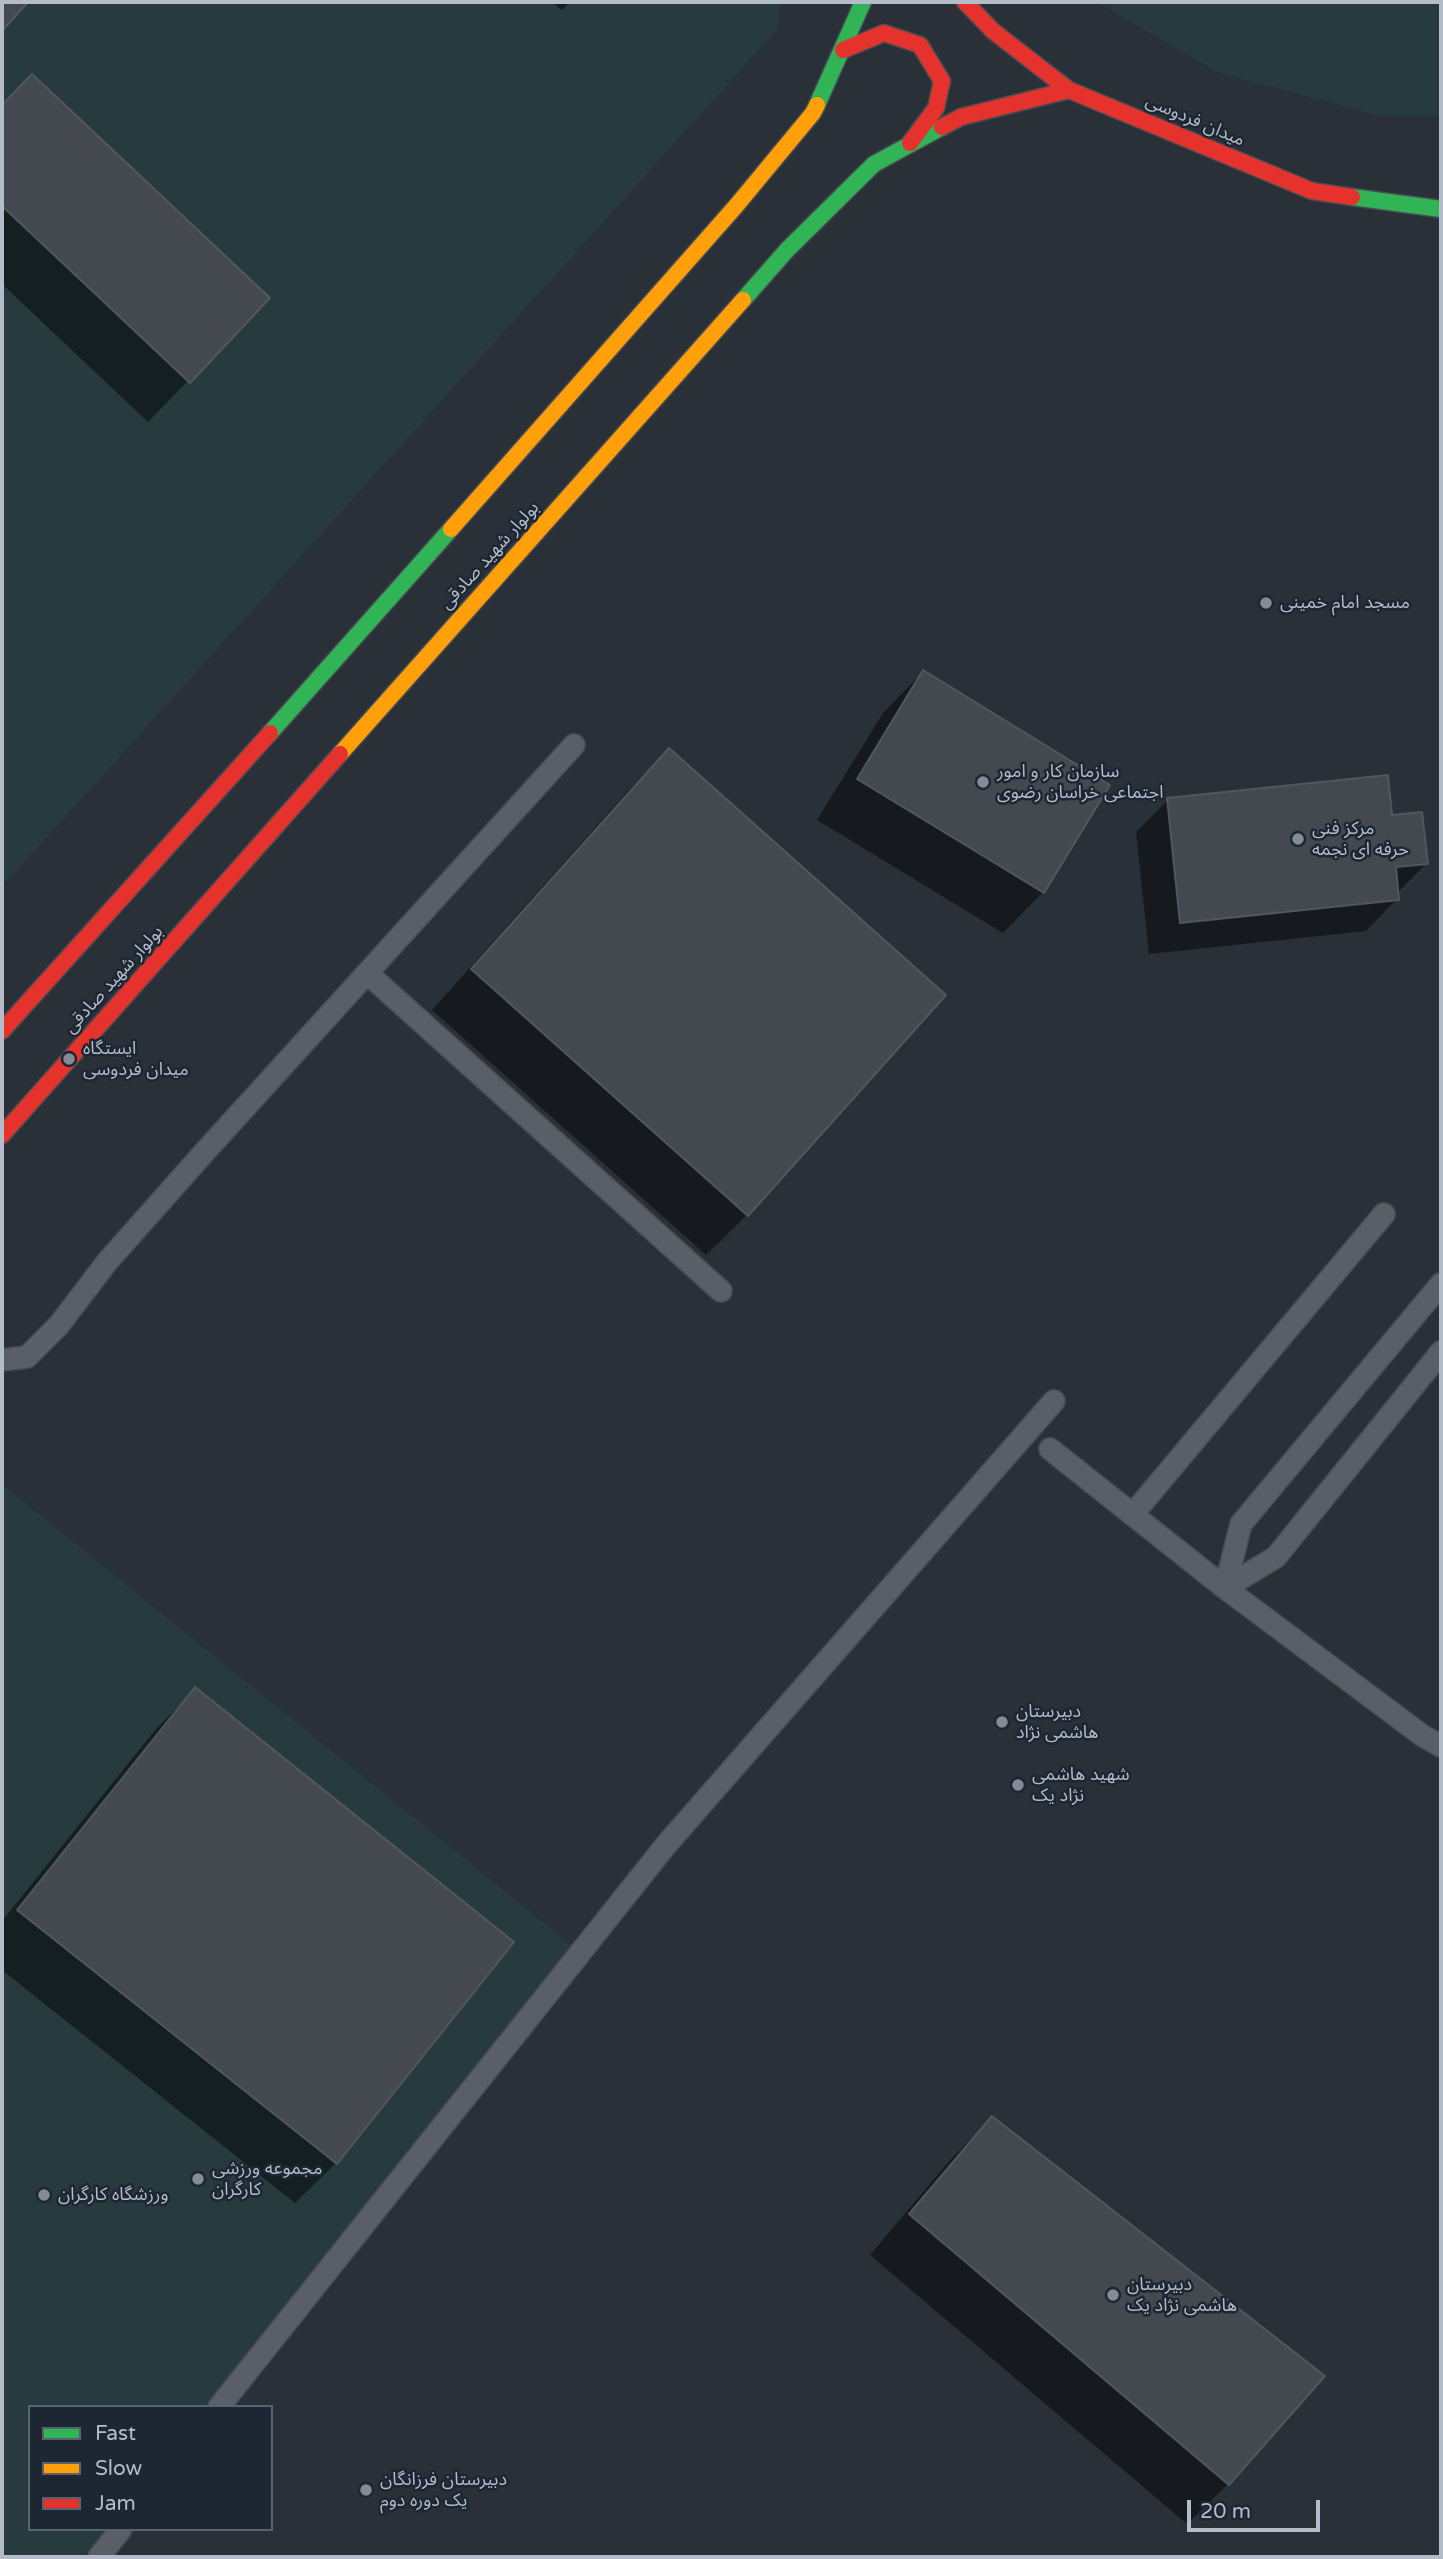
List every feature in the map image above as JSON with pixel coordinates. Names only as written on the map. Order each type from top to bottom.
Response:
[{"type":"main road","points":[[2,1031],[298,702],[736,206],[813,113],[863,2]]},
{"type":"main road","name":"میدان فردوسی","points":[[965,2],[993,32],[1069,90],[1312,191],[1441,209]]},
{"type":"main road","points":[[843,50],[884,33],[920,45],[942,82],[936,108],[906,147]]},
{"type":"main road","name":"بولوار شهید صادقی","points":[[2,1135],[788,250],[874,164],[961,117],[1069,90]]},
{"type":"lane","points":[[2,1360],[27,1357],[59,1325],[107,1262],[574,745]]},
{"type":"lane","points":[[367,973],[721,1291]]},
{"type":"lane","points":[[1132,1514],[1384,1214]]},
{"type":"lane","points":[[1225,1588],[1241,1524],[1441,1284]]},
{"type":"lane","points":[[1225,1588],[1276,1558],[1441,1352]]},
{"type":"lane","points":[[221,2405],[666,1846],[1054,1401]]},
{"type":"lane","points":[[1050,1449],[1225,1588],[1423,1736],[1441,1746]]},
{"type":"lane","points":[[99,2557],[119,2531]]},
{"type":"green space","points":[[2,2],[780,2],[777,30],[2,887]]},
{"type":"green space","points":[[1097,2],[1441,2],[1441,115],[1376,115],[1217,72]]},
{"type":"green space","name":"مجموعه ورزشی کارگران","points":[[2,1484],[580,1952],[209,2405],[28,2405],[28,2531],[104,2531],[84,2557],[2,2557]]},
{"type":"building","points":[[2,2],[28,2],[2,31]]},
{"type":"building","points":[[32,74],[270,298],[190,383],[2,206],[2,105]]},
{"type":"building","name":"سازمان کار و امور اجتماعی خراسان رضوی","points":[[923,670],[1110,785],[1044,893],[857,779]]},
{"type":"building","points":[[669,748],[946,995],[748,1216],[471,969]]},
{"type":"building","name":"مرکز فنی حرفه ای نجمه","points":[[1388,775],[1392,815],[1422,812],[1428,864],[1396,867],[1399,900],[1180,923],[1167,798]]},
{"type":"building","points":[[195,1687],[514,1942],[337,2164],[17,1910]]},
{"type":"building","name":"دبیرستان هاشمی نژاد یک","points":[[992,2116],[1325,2376],[1229,2485],[909,2214]]},
{"type":"traffic: fast","points":[[817,105],[863,2]]},
{"type":"traffic: fast","points":[[743,300],[787,250],[874,164],[942,127]]},
{"type":"traffic: fast","points":[[1352,197],[1441,209]]},
{"type":"traffic: fast","points":[[270,733],[451,529]]},
{"type":"traffic: slow","points":[[451,529],[736,206],[817,105]]},
{"type":"traffic: slow","points":[[340,754],[743,300]]},
{"type":"traffic: jam","points":[[965,2],[993,31],[1069,90],[1312,191],[1352,197]]},
{"type":"traffic: jam","points":[[843,50],[884,33],[920,45],[942,81],[936,108],[910,143]]},
{"type":"traffic: jam","points":[[942,127],[961,117],[1069,90]]},
{"type":"traffic: jam","points":[[2,1031],[270,733]]},
{"type":"traffic: jam","points":[[2,1135],[340,754]]},
{"type":"place","name":"مسجد امام خمینی","points":[[1266,603]]},
{"type":"place","name":"سازمان کار و امور اجتماعی خراسان رضوی","points":[[983,782]]},
{"type":"place","name":"مرکز فنی حرفه ای نجمه","points":[[1298,839]]},
{"type":"place","name":"ایستگاه میدان فردوسی","points":[[69,1059]]},
{"type":"place","name":"دبیرستان هاشمی نژاد","points":[[1002,1722]]},
{"type":"place","name":"شهید هاشمی نژاد یک","points":[[1018,1785]]},
{"type":"place","name":"مجموعه ورزشی کارگران","points":[[198,2179]]},
{"type":"place","name":"ورزشگاه کارگران","points":[[44,2195]]},
{"type":"place","name":"دبیرستان هاشمی نژاد یک","points":[[1113,2295]]},
{"type":"place","name":"دبیرستان فرزانگان یک دوره دوم","points":[[366,2490]]}]
